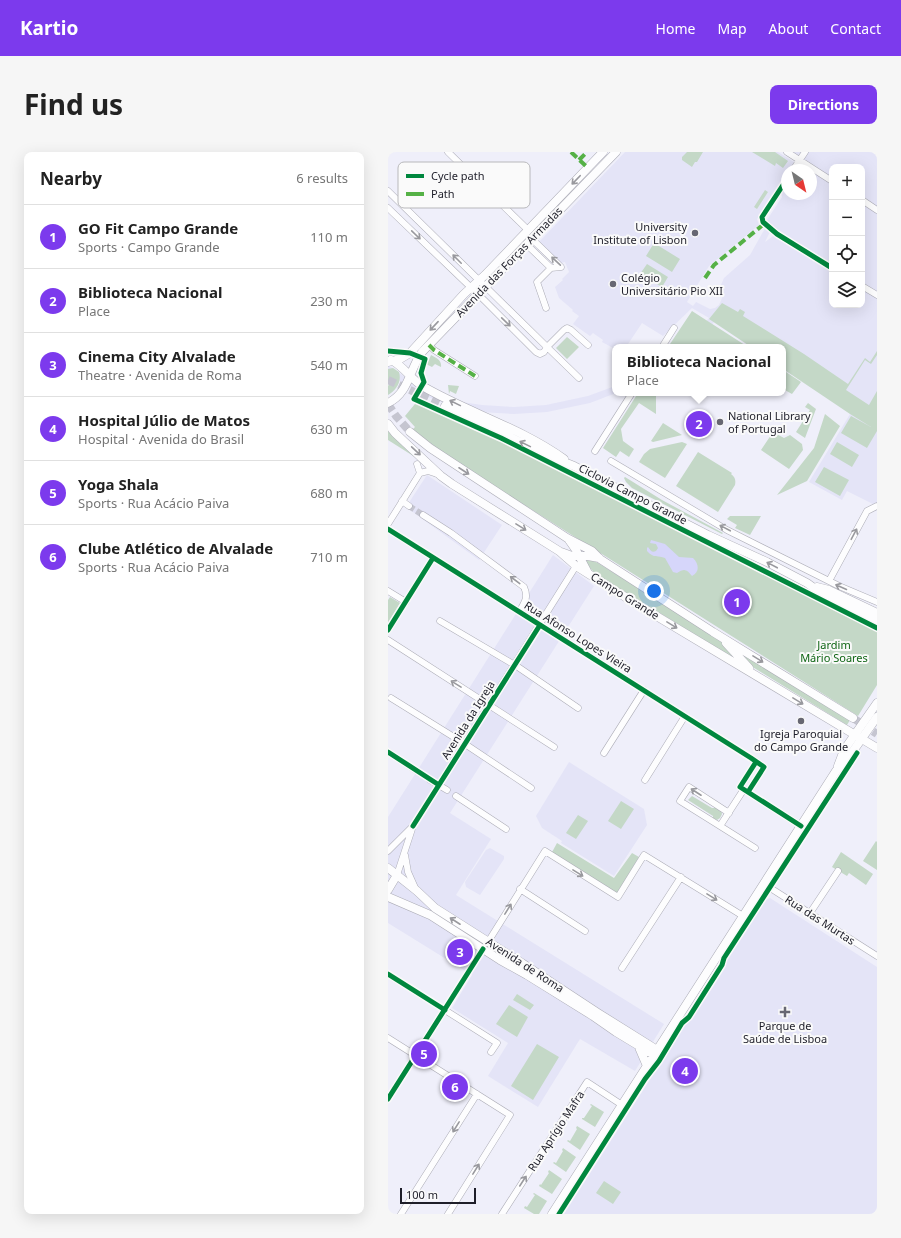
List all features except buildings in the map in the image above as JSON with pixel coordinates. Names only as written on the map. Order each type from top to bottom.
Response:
[{"type":"main road","name":"Avenida das Forças Armadas","points":[[390,361],[410,353],[603,152]]},
{"type":"main road","name":"Avenida das Forças Armadas","points":[[388,404],[400,395],[419,356],[616,152]]},
{"type":"main road","points":[[390,361],[402,368],[424,387],[551,450],[574,466]]},
{"type":"main road","points":[[445,406],[549,456],[574,466],[708,535],[767,562],[807,583],[825,596],[877,621]]},
{"type":"main road","name":"Campo Grande","points":[[388,424],[395,433],[442,476],[461,490],[559,552],[576,566],[638,605],[877,748]]},
{"type":"main road","name":"Campo Grande","points":[[410,432],[430,448],[567,538],[592,551],[600,558],[713,632],[853,718]]},
{"type":"main road","points":[[567,538],[573,544],[589,573]]},
{"type":"main road","points":[[559,552],[572,556],[600,558]]},
{"type":"main road","points":[[576,566],[580,556]]},
{"type":"main road","points":[[807,583],[828,590],[877,613]]},
{"type":"main road","points":[[713,632],[729,646],[754,675]]},
{"type":"main road","points":[[858,737],[877,703]]},
{"type":"main road","points":[[553,1214],[646,1066],[836,771],[844,750],[877,717]]},
{"type":"main road","name":"Avenida de Roma","points":[[388,868],[435,908],[485,946],[638,1046],[655,1052]]},
{"type":"main road","points":[[388,890],[397,875]]},
{"type":"main road","name":"Avenida de Roma","points":[[388,897],[430,915],[485,946],[655,1052]]},
{"type":"main road","points":[[638,1046],[646,1066]]},
{"type":"street","points":[[448,152],[458,162]]},
{"type":"street","points":[[787,152],[829,179]]},
{"type":"street","points":[[797,164],[805,152]]},
{"type":"street","points":[[781,188],[762,217],[764,224],[777,234],[829,266]]},
{"type":"street","points":[[388,191],[398,201]]},
{"type":"street","points":[[865,202],[877,210]]},
{"type":"street","points":[[388,208],[536,352],[542,354],[546,351],[547,347],[567,328],[588,345]]},
{"type":"street","points":[[405,208],[579,378]]},
{"type":"street","points":[[505,208],[528,230]]},
{"type":"street","points":[[529,241],[551,268]]},
{"type":"street","points":[[529,241],[561,266],[551,268],[537,282],[546,308]]},
{"type":"street","points":[[865,288],[877,295]]},
{"type":"street","points":[[664,344],[674,328]]},
{"type":"street","points":[[429,345],[434,350],[475,376]]},
{"type":"street","points":[[595,451],[630,396]]},
{"type":"street","points":[[611,461],[727,530],[829,581],[877,602]]},
{"type":"street","points":[[416,464],[420,473]]},
{"type":"street","points":[[388,524],[420,473],[428,471],[442,476]]},
{"type":"street","points":[[402,501],[409,506]]},
{"type":"street","points":[[829,581],[867,511],[877,506]]},
{"type":"street","points":[[423,515],[451,533],[524,587],[527,593],[526,600],[519,612]]},
{"type":"street","name":"Rua Afonso Lopes Vieira","points":[[388,530],[756,762]]},
{"type":"street","points":[[388,630],[433,558]]},
{"type":"street","name":"Avenida da Igreja","points":[[388,851],[413,826],[576,566]]},
{"type":"street","points":[[388,591],[406,602]]},
{"type":"street","points":[[440,621],[514,665],[578,708]]},
{"type":"street","points":[[388,640],[554,747]]},
{"type":"street","points":[[604,753],[644,690]]},
{"type":"street","points":[[391,698],[465,744],[531,788]]},
{"type":"street","points":[[645,780],[685,716]]},
{"type":"street","points":[[388,752],[420,773]]},
{"type":"street","points":[[720,826],[729,812],[746,790],[764,767],[756,762],[740,787],[746,790],[801,826]]},
{"type":"street","points":[[430,780],[447,790]]},
{"type":"street","points":[[729,812],[689,787],[680,801],[755,848]]},
{"type":"street","points":[[456,796],[506,830]]},
{"type":"street","name":"Avenida da Igreja","points":[[397,875],[413,826]]},
{"type":"street","points":[[388,847],[396,844]]},
{"type":"street","points":[[405,849],[406,866],[416,891]]},
{"type":"street","points":[[388,1099],[520,889],[545,852],[618,897],[644,855],[743,916]]},
{"type":"street","points":[[810,913],[838,871]]},
{"type":"street","points":[[622,968],[681,877]]},
{"type":"street","name":"Rua das Murtas","points":[[764,884],[876,955]]},
{"type":"street","points":[[520,889],[585,932]]},
{"type":"street","points":[[388,903],[399,902]]},
{"type":"street","points":[[388,974],[497,1043],[492,1052]]},
{"type":"street","points":[[388,1038],[510,1115],[448,1214]]},
{"type":"street","name":"Rua Aprígio Mafra","points":[[502,1214],[587,1082],[622,1105]]},
{"type":"street","points":[[401,1214],[477,1094]]},
{"type":"shaded area","points":[[625,152],[778,152],[794,162],[793,164],[781,164],[781,182],[757,219],[759,225],[709,266],[687,302],[693,306],[696,302],[710,309],[715,308],[719,305],[723,296],[721,285],[724,278],[750,255],[768,223],[767,220],[781,199],[781,200],[817,200],[817,164],[800,164],[803,159],[792,152],[877,152],[877,414],[786,349],[786,344],[775,344],[715,321],[705,333],[700,328],[709,318],[692,308],[663,336],[642,323],[628,344],[612,344],[612,347],[602,342],[603,340],[593,333],[590,336],[573,324],[579,316],[559,298],[555,287],[569,272],[565,262],[561,263],[539,242]],"holes":[[[773,226],[780,231],[765,242]]]},
{"type":"shaded area","points":[[388,365],[405,377],[425,388],[461,402],[482,405],[514,407],[546,405],[588,396],[612,387],[612,395],[590,403],[547,412],[514,414],[481,412],[448,405],[421,394],[388,374]]},
{"type":"shaded area","points":[[850,414],[877,430],[877,503],[873,504],[847,491],[842,500],[809,482]]},
{"type":"shaded area","points":[[427,475],[502,525],[479,560],[406,507]]},
{"type":"shaded area","points":[[553,555],[594,586],[450,813],[491,839],[456,895],[664,1024],[635,1071],[580,1039],[538,1107],[488,1076],[508,1043],[452,1008],[472,975],[388,923],[388,817]]},
{"type":"shaded area","points":[[569,762],[644,809],[647,825],[614,876],[561,843],[562,841],[542,828],[536,816]]},
{"type":"shaded area","points":[[490,848],[504,856],[504,859],[480,895],[466,887],[465,882],[486,850]]},
{"type":"shaded area","name":"Parque de Saúde de Lisboa","points":[[770,898],[877,967],[877,1214],[564,1214],[764,901]]},
{"type":"green space","points":[[687,152],[703,152],[692,167],[682,160],[682,157]]},
{"type":"green space","points":[[752,152],[775,152],[788,161],[786,164],[781,164],[781,167],[776,163],[775,166]]},
{"type":"green space","points":[[765,190],[768,192],[757,209],[754,207]]},
{"type":"green space","points":[[654,243],[680,259],[672,272],[646,256]]},
{"type":"green space","points":[[647,264],[668,277],[662,287],[640,274]]},
{"type":"green space","points":[[722,303],[738,312],[740,309],[745,312],[743,316],[804,354],[848,384],[865,358],[870,362],[877,351],[877,355],[871,364],[865,360],[846,390],[869,405],[877,391],[877,431],[867,448],[841,433],[851,416],[871,427],[786,371],[786,344],[746,344],[709,319]]},
{"type":"green space","points":[[692,311],[743,344],[670,344]]},
{"type":"green space","points":[[567,337],[579,347],[567,359],[556,348]]},
{"type":"green space","points":[[431,355],[440,361],[441,367],[435,364],[432,367],[426,364]]},
{"type":"green space","points":[[393,368],[399,372],[400,379],[394,391],[388,395],[388,386],[390,383],[388,380],[388,369]]},
{"type":"green space","points":[[786,372],[801,382],[792,394],[786,391]]},
{"type":"green space","points":[[448,385],[459,386],[456,394],[450,391],[449,394]]},
{"type":"green space","points":[[636,396],[656,396],[656,414],[639,403],[621,429],[623,441],[634,449],[629,457],[620,451],[616,457],[603,448]]},
{"type":"green space","name":"Jardim Mário Soares","points":[[419,399],[522,446],[877,625],[877,685],[858,716],[431,446],[412,430],[415,427],[405,416]]},
{"type":"green space","points":[[808,403],[816,409],[805,438],[796,432],[810,410],[805,407]]},
{"type":"green space","points":[[825,414],[840,426],[807,481],[777,495],[814,448]]},
{"type":"green space","points":[[663,423],[682,435],[653,442],[651,441]]},
{"type":"green space","points":[[388,431],[418,459],[388,440]]},
{"type":"green space","points":[[773,432],[784,438],[790,435],[802,444],[803,450],[789,469],[761,450]]},
{"type":"green space","points":[[682,442],[687,444],[665,478],[639,462],[644,454],[650,449]]},
{"type":"green space","points":[[837,442],[859,455],[852,467],[830,454]]},
{"type":"green space","points":[[698,452],[732,473],[731,474],[735,479],[735,485],[718,512],[676,486]]},
{"type":"green space","points":[[824,467],[849,480],[840,496],[815,482]]},
{"type":"green space","points":[[625,477],[662,500],[723,533],[722,534],[632,488],[626,482]]},
{"type":"green space","points":[[730,516],[761,516],[750,535],[735,528],[737,525],[727,519]]},
{"type":"green space","points":[[589,559],[598,563],[719,639],[728,647],[735,658],[597,575],[586,561]]},
{"type":"green space","points":[[390,597],[400,603],[388,623],[388,600]]},
{"type":"green space","points":[[739,652],[850,720],[847,725],[751,666]]},
{"type":"green space","points":[[692,796],[712,808],[718,808],[721,810],[722,814],[720,818],[717,820],[713,818],[713,816],[688,800]]},
{"type":"green space","points":[[621,801],[634,809],[621,829],[608,821]]},
{"type":"green space","points":[[578,815],[588,821],[576,839],[566,833]]},
{"type":"green space","points":[[876,841],[877,842],[877,870],[863,861]]},
{"type":"green space","points":[[557,843],[614,878],[632,853],[639,857],[616,895],[551,854]]},
{"type":"green space","points":[[841,852],[873,874],[866,885],[849,873],[847,876],[832,867]]},
{"type":"green space","points":[[517,994],[534,1005],[530,1010],[513,1000]]},
{"type":"green space","points":[[509,1005],[528,1017],[517,1037],[496,1024]]},
{"type":"green space","points":[[537,1044],[559,1057],[533,1100],[511,1086]]},
{"type":"green space","points":[[591,1104],[604,1112],[595,1127],[582,1119],[592,1106],[590,1105]]},
{"type":"green space","points":[[577,1126],[590,1134],[580,1150],[567,1141],[570,1141],[577,1129]]},
{"type":"green space","points":[[563,1148],[576,1157],[566,1172],[553,1163],[556,1163],[563,1151]]},
{"type":"green space","points":[[549,1170],[562,1179],[552,1194],[539,1186],[549,1173]]},
{"type":"green space","points":[[604,1181],[621,1192],[613,1204],[596,1193]]},
{"type":"green space","points":[[534,1193],[547,1201],[539,1214],[534,1214],[524,1208],[525,1206],[527,1207],[535,1195],[533,1194]]},
{"type":"water","points":[[651,540],[665,544],[679,557],[693,558],[698,568],[695,574],[692,576],[685,570],[677,573],[673,572],[665,558],[654,556],[647,551],[648,547],[653,552],[658,548],[656,544],[650,543]]},
{"type":"tunnel","points":[[388,380],[445,406]]},
{"type":"tunnel","points":[[388,404],[410,432]]},
{"type":"tunnel","points":[[409,506],[423,515]]},
{"type":"tunnel","points":[[853,718],[877,734]]},
{"type":"tunnel","points":[[420,773],[430,780]]},
{"type":"marked path","points":[[571,152],[588,168]]},
{"type":"marked path","points":[[579,160],[587,152]]},
{"type":"marked path","points":[[705,278],[714,265],[764,224]]},
{"type":"marked path","points":[[429,345],[434,350],[475,376]]},
{"type":"cycle path","points":[[781,188],[762,217],[763,222],[777,234],[829,266]]},
{"type":"cycle path","name":"Ciclovia Campo Grande","points":[[388,351],[410,353],[425,359],[421,373],[424,382],[414,399],[501,438],[877,628]]},
{"type":"cycle path","points":[[388,529],[764,767],[748,792]]},
{"type":"cycle path","points":[[388,630],[433,558]]},
{"type":"cycle path","points":[[413,826],[540,625]]},
{"type":"cycle path","points":[[388,752],[439,785]]},
{"type":"cycle path","points":[[559,1214],[645,1079],[659,1061],[682,1023],[689,1017],[722,965],[724,958],[857,753]]},
{"type":"cycle path","points":[[756,762],[740,787],[801,826]]},
{"type":"cycle path","points":[[388,1099],[483,949]]},
{"type":"cycle path","points":[[388,974],[445,1010]]},
{"type":"place","name":"University Institute of Lisbon","points":[[695,233]]},
{"type":"place","name":"Colégio Universitário Pio XII","points":[[613,284]]},
{"type":"place","name":"National Library of Portugal","points":[[720,422]]},
{"type":"place","name":"Biblioteca Nacional","points":[[699,424]]},
{"type":"place","name":"GO Fit Campo Grande","points":[[737,602]]},
{"type":"place","name":"Igreja Paroquial do Campo Grande","points":[[801,721]]},
{"type":"place","name":"Cinema City Alvalade","points":[[460,952]]},
{"type":"place","name":"Parque de Saúde de Lisboa","points":[[785,1012]]},
{"type":"place","name":"Yoga Shala","points":[[424,1054]]},
{"type":"place","name":"Hospital Júlio de Matos","points":[[685,1071]]},
{"type":"place","name":"Clube Atlético de Alvalade","points":[[455,1087]]}]
